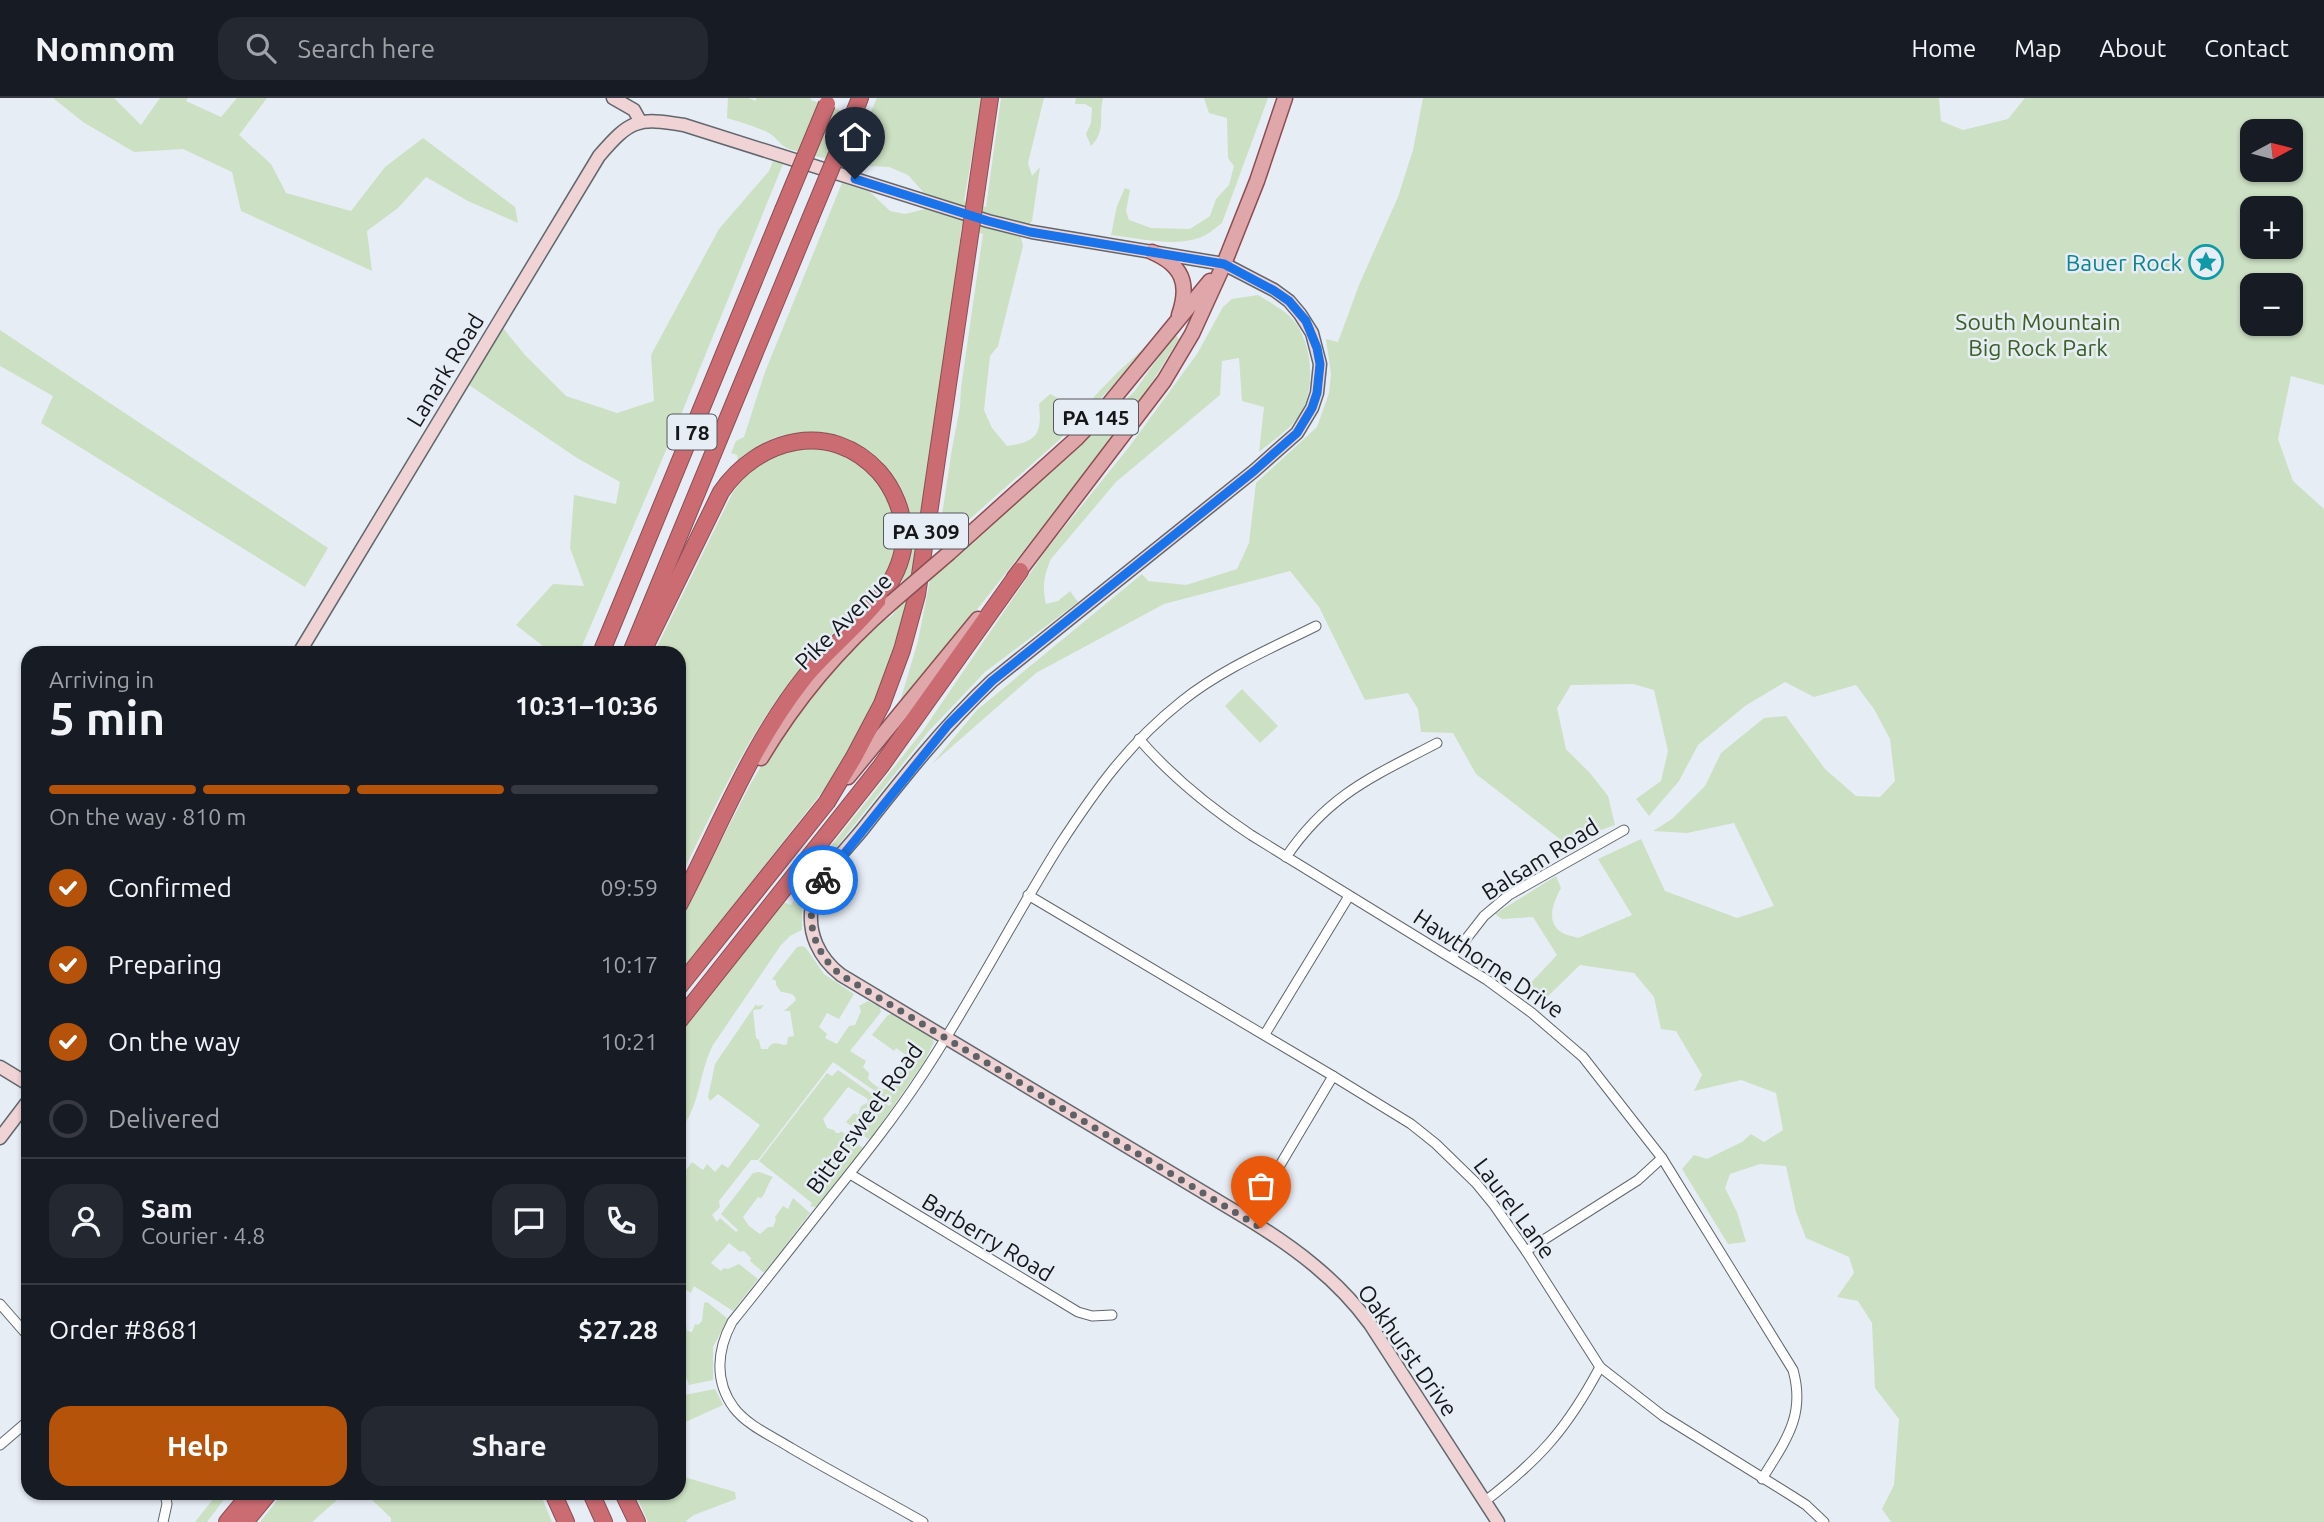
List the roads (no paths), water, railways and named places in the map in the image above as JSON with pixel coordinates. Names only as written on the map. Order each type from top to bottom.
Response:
[{"type":"highway","name":"PA 309","points":[[686,978],[827,802],[881,704],[902,650],[913,614],[990,98]]},
{"type":"highway","name":"I 78","points":[[604,646],[829,101]]},
{"type":"highway","name":"I 78","points":[[634,646],[857,106]]},
{"type":"highway","points":[[645,646],[721,492],[751,460],[783,444],[804,440],[818,441],[846,448],[860,455],[884,477],[903,523],[902,554],[898,568],[876,602],[804,677],[783,706],[739,782],[704,857]]},
{"type":"highway","points":[[686,1012],[881,766],[1020,571]]},
{"type":"highway","name":"PA 145","points":[[686,892],[704,857]]},
{"type":"highway","points":[[226,1522],[243,1500]]},
{"type":"highway","points":[[245,1522],[263,1500]]},
{"type":"highway","points":[[556,1500],[566,1522]]},
{"type":"highway","points":[[594,1500],[604,1522]]},
{"type":"highway","points":[[626,1500],[637,1522]]},
{"type":"main road","name":"Pike Avenue","points":[[1020,571],[1164,381],[1192,334],[1257,181],[1285,98]]},
{"type":"main road","points":[[1152,252],[1171,262],[1182,277],[1184,295],[1177,322]]},
{"type":"main road","name":"Pike Avenue","points":[[704,857],[779,727],[802,695],[851,640],[1077,438],[1109,404],[1224,264]]},
{"type":"main road","name":"PA 145","points":[[827,802],[1020,571]]},
{"type":"street","points":[[613,98],[634,110],[640,121],[684,125],[998,224],[1030,232],[1224,264]]},
{"type":"street","name":"Lanark Road","points":[[303,646],[599,156],[620,131],[640,121]]},
{"type":"street","name":"Oakhurst Drive","points":[[1224,264],[1289,301],[1312,332],[1317,348],[1320,377],[1317,393],[1305,422],[1297,433],[1254,471],[992,681],[970,702],[882,804],[828,872],[815,895],[811,914],[813,933],[817,946],[832,968],[1248,1219],[1308,1259],[1354,1303],[1397,1365],[1497,1522]]},
{"type":"street","name":"Bittersweet Road","points":[[923,1522],[754,1426],[735,1409],[722,1382],[719,1358],[722,1343],[732,1322],[900,1109],[946,1037],[1028,895],[1094,793],[1123,756],[1184,699],[1209,682],[1235,666],[1316,626]]},
{"type":"street","name":"Hawthorne Drive","points":[[1139,739],[1169,772],[1206,804],[1286,857],[1452,957],[1532,1013],[1583,1057],[1661,1158],[1793,1370],[1798,1396],[1795,1420],[1762,1479]]},
{"type":"street","points":[[1286,857],[1312,823],[1348,791],[1437,743]]},
{"type":"street","name":"Balsam Road","points":[[1452,957],[1484,916],[1508,895],[1624,830]]},
{"type":"street","name":"Laurel Lane","points":[[1028,895],[1265,1034],[1411,1124],[1476,1183],[1526,1251],[1600,1367],[1663,1416],[1806,1505],[1824,1522]]},
{"type":"street","points":[[1265,1034],[1349,896]]},
{"type":"street","points":[[0,1067],[21,1080]]},
{"type":"street","points":[[1248,1219],[1333,1076]]},
{"type":"street","points":[[0,1138],[21,1110]]},
{"type":"street","points":[[1526,1251],[1638,1181],[1661,1158]]},
{"type":"street","name":"Barberry Road","points":[[850,1174],[1078,1312],[1092,1316],[1112,1315]]},
{"type":"street","points":[[0,1304],[21,1328]]},
{"type":"street","points":[[1484,1502],[1533,1462],[1552,1442],[1570,1419],[1600,1367]]},
{"type":"street","points":[[0,1445],[21,1426]]},
{"type":"street","points":[[163,1522],[166,1500]]},
{"type":"place","name":"Bauer Rock","points":[[2206,262]]},
{"type":"park label","name":"South Mountain Big Rock Park","points":[[2038,334]]}]
